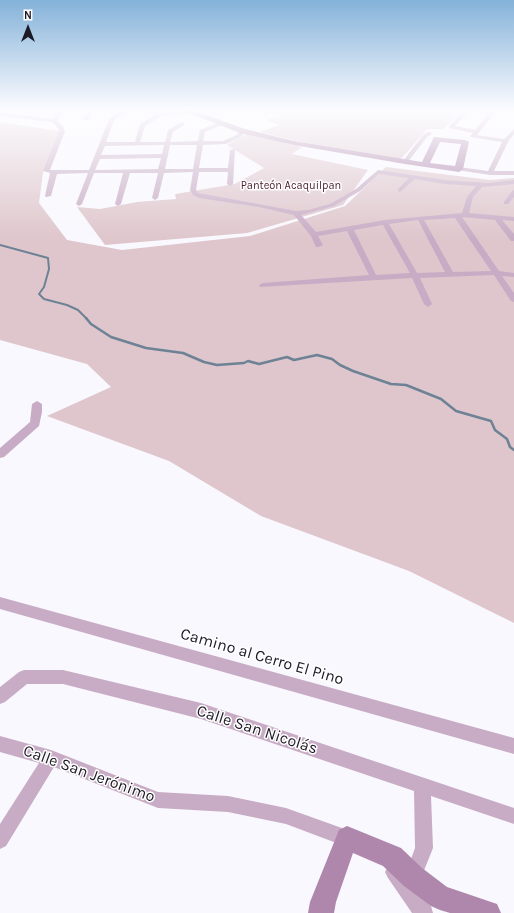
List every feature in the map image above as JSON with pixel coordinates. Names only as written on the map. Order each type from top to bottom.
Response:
[{"type":"main road","points":[[354,154],[459,169],[462,154]]},
{"type":"main road","points":[[425,165],[430,154]]},
{"type":"main road","points":[[322,913],[323,902],[347,838]]},
{"type":"main road","name":"Calle San Jerónimo","points":[[347,838],[392,857],[412,877],[440,897],[488,913]]},
{"type":"street","points":[[53,154],[46,170],[54,172],[231,170]]},
{"type":"street","points":[[79,204],[99,154]]},
{"type":"street","points":[[198,154],[193,190],[195,194],[199,196],[259,205],[296,213],[308,212],[332,205],[358,190],[378,172],[445,182],[488,185],[514,182]]},
{"type":"street","points":[[230,184],[233,154]]},
{"type":"street","points":[[405,162],[411,154]]},
{"type":"street","points":[[490,173],[501,154]]},
{"type":"street","points":[[97,157],[164,156],[155,198]]},
{"type":"street","points":[[459,169],[490,173],[514,173]]},
{"type":"street","points":[[118,204],[127,171]]},
{"type":"street","points":[[48,196],[54,172]]},
{"type":"street","points":[[400,190],[414,177]]},
{"type":"street","points":[[461,215],[470,197],[481,184]]},
{"type":"street","points":[[506,203],[514,192]]},
{"type":"street","points":[[296,213],[308,230],[314,235],[318,245]]},
{"type":"street","points":[[461,215],[496,273],[514,299]]},
{"type":"street","points":[[314,235],[385,222],[420,218],[461,215],[514,219]]},
{"type":"street","points":[[420,218],[450,274]]},
{"type":"street","points":[[497,218],[514,239]]},
{"type":"street","points":[[385,222],[415,276],[428,304]]},
{"type":"street","points":[[349,228],[374,278]]},
{"type":"street","points":[[263,285],[340,279],[450,274],[496,273],[514,275]]},
{"type":"street","points":[[0,454],[35,423],[37,404]]},
{"type":"street","name":"Camino al Cerro El Pino","points":[[0,603],[514,746]]},
{"type":"street","name":"Calle San Nicolás","points":[[0,697],[24,677],[63,676],[201,711],[514,816]]},
{"type":"street","name":"Calle San Jerónimo","points":[[0,744],[51,758],[158,800],[228,804],[286,816],[347,838]]},
{"type":"street","points":[[0,840],[51,758]]},
{"type":"street","points":[[412,877],[424,848],[422,785]]},
{"type":"street","points":[[392,857],[393,871],[424,913]]},
{"type":"green space","points":[[0,154],[50,154],[43,172],[39,203],[67,240],[122,250],[250,236],[345,206],[386,167],[490,180],[514,178],[514,623],[409,571],[261,516],[169,461],[47,416],[111,387],[87,364],[0,340]]},
{"type":"green space","name":"Panteón Acaquilpan","points":[[241,154],[293,154],[368,170],[343,205],[247,233],[105,245],[77,207],[100,209],[137,202],[176,199],[175,194],[235,184],[264,168]]},
{"type":"green space","points":[[370,154],[406,154],[401,159]]},
{"type":"waterway","points":[[0,245],[48,258],[49,269],[44,287],[39,294],[44,299],[67,305],[78,310],[86,318]]},
{"type":"waterway","points":[[86,318],[91,324],[111,337],[146,348],[183,353],[204,362],[217,365],[244,363],[248,361],[259,364],[287,357],[294,360],[317,355],[332,359],[340,365],[353,371],[391,384],[406,385],[441,399],[456,411],[491,421],[495,430],[507,439],[510,447],[514,450]]}]
